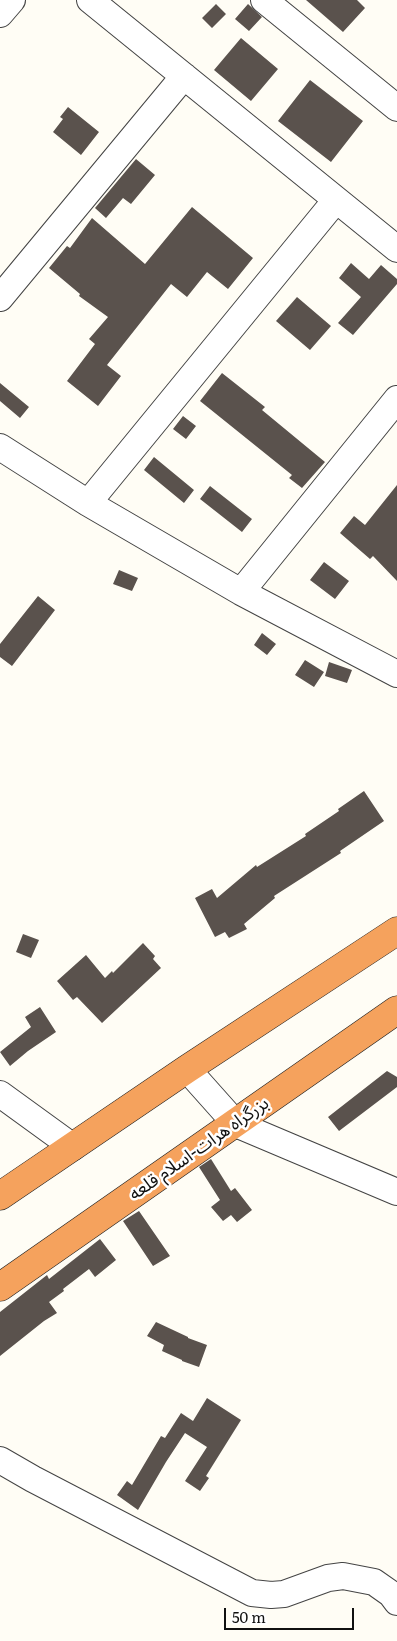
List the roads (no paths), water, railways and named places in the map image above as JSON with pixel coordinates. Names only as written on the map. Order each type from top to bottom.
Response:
[{"type":"highway","points":[[0,1196],[187,1069],[397,931]]},
{"type":"highway","name":"بزرگراه هرات-اسلام قلعه","points":[[0,1287],[397,1010]]},
{"type":"street","points":[[0,14],[12,0]]},
{"type":"street","points":[[90,0],[397,249]]},
{"type":"street","points":[[264,0],[396,106]]},
{"type":"street","points":[[0,298],[184,76]]},
{"type":"street","points":[[88,504],[336,200]]},
{"type":"street","points":[[241,592],[397,399]]},
{"type":"street","points":[[0,447],[88,504],[241,592],[397,674]]},
{"type":"street","points":[[187,1069],[236,1124],[397,1192]]},
{"type":"street","points":[[0,1094],[72,1147]]},
{"type":"street","points":[[0,1460],[42,1484],[252,1593],[284,1594],[328,1578],[343,1576],[374,1582],[391,1594],[397,1602]]}]
